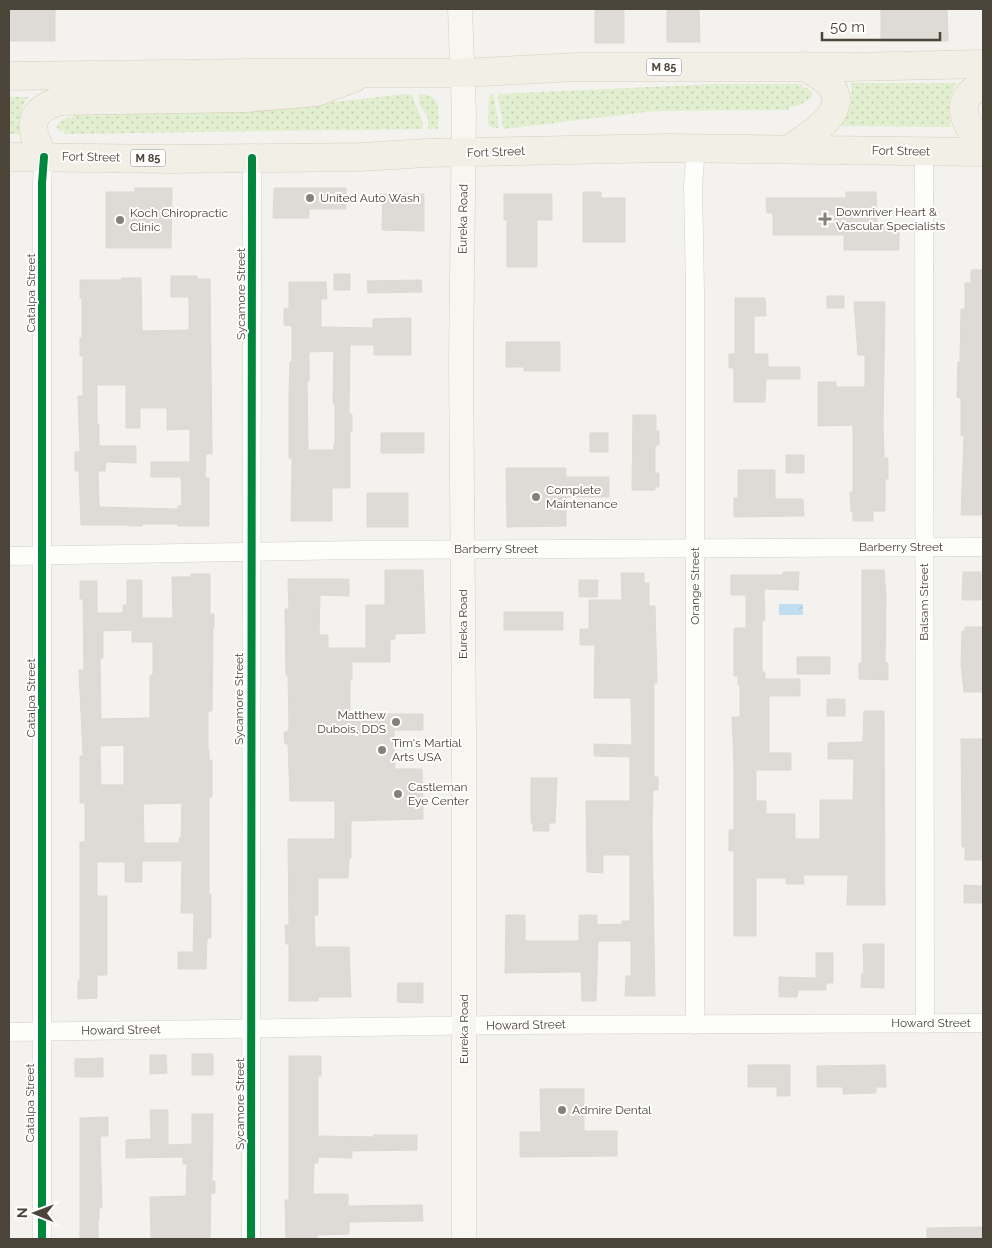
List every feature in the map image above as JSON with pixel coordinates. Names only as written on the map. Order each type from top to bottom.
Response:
[{"type":"main road","name":"Eureka Road","points":[[460,9],[464,153],[461,355],[464,1239]]},
{"type":"main road","name":"M 85","points":[[9,76],[463,72],[577,67],[983,64]]},
{"type":"main road","points":[[790,149],[824,122],[837,104],[836,95],[830,85],[804,66]]},
{"type":"main road","points":[[44,156],[34,134],[34,119],[42,108],[60,101],[246,98],[318,92],[369,72]]},
{"type":"main road","points":[[983,86],[976,88],[967,96],[964,105],[966,123],[983,145]]},
{"type":"main road","name":"Fort Street","points":[[9,157],[361,157],[696,148],[983,152]]},
{"type":"street","name":"Orange Street","points":[[695,1025],[694,186],[696,148]]},
{"type":"street","name":"Balsam Street","points":[[924,151],[925,1024]]},
{"type":"street","name":"Catalpa Street","points":[[42,1239],[42,182],[44,156]]},
{"type":"street","name":"Sycamore Street","points":[[251,1239],[252,158]]},
{"type":"street","name":"Barberry Street","points":[[9,556],[463,549],[983,547]]},
{"type":"street","name":"Howard Street","points":[[9,1032],[464,1026],[983,1023]]},
{"type":"green space","points":[[851,83],[957,83],[951,94],[949,104],[951,127],[841,126],[851,106]]},
{"type":"green space","points":[[715,84],[802,84],[802,87],[809,89],[813,96],[802,104],[789,107],[789,110],[654,111],[504,129],[498,98],[498,94]]},
{"type":"green space","points":[[494,93],[498,128],[493,128],[488,124],[489,96]]},
{"type":"green space","points":[[406,94],[413,95],[422,120],[423,129],[64,134],[64,131],[60,131],[56,126],[63,119],[73,117],[74,113],[251,111]]},
{"type":"green space","points":[[419,94],[427,95],[436,100],[438,129],[428,129],[428,118],[419,104]]},
{"type":"green space","points":[[9,97],[28,97],[20,115],[19,134],[9,134]]},
{"type":"water","points":[[779,604],[803,604],[803,615],[779,615]]},
{"type":"building","points":[[9,9],[55,9],[55,41],[9,41]]},
{"type":"building","points":[[595,9],[624,9],[624,43],[595,43]]},
{"type":"building","points":[[881,9],[947,9],[948,41],[881,41]]},
{"type":"building","points":[[667,10],[699,10],[700,42],[667,42]]},
{"type":"building","points":[[135,188],[172,188],[171,248],[106,248],[106,192],[135,192]]},
{"type":"building","name":"United Auto Wash","points":[[274,188],[346,188],[346,209],[309,209],[309,218],[273,218]]},
{"type":"building","points":[[583,192],[601,192],[601,198],[625,198],[625,242],[583,242]]},
{"type":"building","name":"Downriver Heart & Vascular Specialists","points":[[846,192],[876,192],[877,225],[899,225],[899,250],[844,250],[844,235],[773,235],[773,213],[767,213],[766,198],[846,198]]},
{"type":"building","points":[[383,194],[424,194],[424,231],[382,230]]},
{"type":"building","points":[[504,194],[552,194],[552,220],[537,220],[537,267],[507,267],[507,220],[504,220]]},
{"type":"building","points":[[971,270],[983,270],[982,515],[961,515],[964,436],[961,436],[961,398],[957,397],[958,362],[960,362],[961,309],[965,309],[965,283],[971,283]]},
{"type":"building","points":[[334,274],[350,274],[350,290],[334,290]]},
{"type":"building","points":[[171,276],[197,276],[197,279],[210,279],[212,454],[206,454],[205,478],[209,478],[209,526],[178,526],[178,524],[142,524],[142,526],[81,525],[79,471],[75,471],[75,452],[80,452],[78,396],[83,396],[83,356],[80,356],[82,298],[80,298],[80,280],[141,278],[142,331],[189,330],[189,297],[171,297]],"holes":[[[97,385],[126,385],[126,428],[140,428],[140,408],[167,408],[167,430],[190,429],[190,462],[151,462],[151,477],[181,477],[182,506],[178,506],[178,509],[99,507],[98,471],[105,471],[106,462],[136,463],[136,446],[99,446]]]},
{"type":"building","points":[[421,280],[422,292],[368,293],[367,281]]},
{"type":"building","points":[[289,282],[326,282],[327,299],[321,299],[321,327],[373,328],[373,319],[411,318],[411,355],[374,355],[374,345],[350,345],[349,414],[352,414],[352,431],[350,431],[350,488],[332,488],[332,521],[291,521],[292,458],[289,458],[289,393],[290,362],[292,362],[292,326],[284,325],[284,309],[289,308]],"holes":[[[334,351],[333,403],[335,403],[334,450],[308,450],[307,381],[309,381],[309,352]]]},
{"type":"building","points":[[827,296],[844,296],[844,308],[827,308]]},
{"type":"building","points":[[735,298],[765,298],[766,316],[754,316],[754,354],[768,354],[768,367],[800,367],[800,379],[766,379],[765,402],[734,402],[734,368],[729,368],[729,354],[735,354]]},
{"type":"building","points":[[854,302],[885,302],[883,424],[884,458],[888,458],[888,479],[885,479],[885,511],[873,511],[873,521],[853,521],[853,512],[851,512],[850,492],[853,492],[853,425],[818,426],[818,382],[836,382],[836,387],[865,387],[865,355],[858,355]]},
{"type":"building","points":[[506,342],[560,342],[560,371],[524,371],[524,367],[506,367]]},
{"type":"building","points":[[633,415],[656,415],[656,431],[659,431],[659,445],[655,447],[655,473],[659,473],[659,487],[655,487],[655,490],[632,490]]},
{"type":"building","points":[[381,433],[424,433],[424,453],[381,453]]},
{"type":"building","points":[[590,433],[608,433],[608,452],[590,452]]},
{"type":"building","points":[[786,455],[804,455],[804,473],[786,473]]},
{"type":"building","points":[[506,468],[566,468],[566,477],[609,477],[609,497],[566,497],[566,526],[507,527]]},
{"type":"building","points":[[738,470],[775,470],[775,499],[803,499],[804,516],[734,517],[734,498],[738,498]]},
{"type":"building","points":[[367,493],[408,493],[408,527],[367,527]]},
{"type":"building","points":[[385,570],[423,570],[425,633],[395,634],[395,639],[390,640],[390,662],[352,662],[350,714],[423,714],[423,730],[394,730],[395,769],[422,769],[423,819],[351,821],[351,858],[349,858],[348,878],[318,878],[318,915],[314,915],[315,947],[349,947],[351,997],[318,997],[318,1001],[289,1001],[289,944],[286,944],[285,925],[289,925],[288,839],[335,839],[335,801],[290,801],[288,744],[285,744],[284,732],[288,732],[289,725],[285,609],[289,609],[288,579],[349,579],[349,596],[320,595],[319,635],[328,635],[328,648],[366,648],[366,605],[385,605]]},
{"type":"building","points":[[862,570],[884,570],[886,596],[885,663],[888,663],[888,680],[859,679],[859,663],[862,663]]},
{"type":"building","points":[[783,572],[799,572],[798,590],[764,589],[765,620],[762,621],[762,672],[765,672],[765,679],[800,679],[800,696],[769,696],[769,753],[791,753],[791,770],[756,770],[756,801],[766,801],[766,814],[795,814],[795,839],[820,839],[820,800],[853,800],[854,759],[828,759],[828,743],[863,742],[864,711],[884,711],[885,905],[847,905],[848,875],[803,875],[804,884],[786,884],[786,878],[756,878],[756,936],[734,936],[734,851],[729,851],[729,830],[734,830],[732,717],[740,717],[740,685],[738,685],[738,676],[734,676],[734,630],[735,628],[746,628],[746,595],[731,595],[731,575],[783,575]]},
{"type":"building","points":[[963,572],[981,572],[981,600],[962,600]]},
{"type":"building","points":[[621,573],[644,573],[644,583],[649,583],[649,606],[655,606],[657,683],[654,683],[654,777],[658,777],[658,790],[653,790],[652,827],[655,996],[625,996],[626,976],[631,976],[631,941],[598,941],[596,1001],[582,1001],[581,972],[505,973],[506,915],[525,915],[525,941],[579,941],[579,915],[597,915],[597,925],[622,924],[622,921],[630,921],[630,855],[603,855],[603,873],[587,872],[586,801],[630,801],[630,757],[594,756],[594,744],[632,745],[631,698],[594,698],[595,645],[580,645],[580,629],[589,629],[589,600],[622,600]]},
{"type":"building","points":[[191,574],[210,574],[210,614],[214,614],[212,711],[208,711],[208,750],[209,760],[212,760],[212,797],[209,797],[211,938],[207,938],[206,969],[178,969],[178,952],[193,952],[194,913],[181,913],[182,861],[142,861],[142,882],[125,882],[125,862],[97,862],[97,896],[107,896],[107,975],[97,975],[97,998],[78,999],[78,981],[80,981],[80,842],[85,842],[85,803],[80,803],[80,756],[83,756],[79,670],[84,670],[83,599],[80,599],[80,581],[97,581],[97,613],[123,613],[123,605],[127,605],[127,580],[142,580],[142,618],[173,618],[172,577],[191,577]],"holes":[[[132,630],[132,642],[153,642],[153,675],[150,675],[150,718],[101,719],[100,658],[103,658],[103,631]],[[124,745],[124,785],[101,785],[100,746]],[[182,803],[181,838],[179,838],[179,843],[144,843],[143,804]]]},
{"type":"building","points":[[579,580],[598,580],[597,597],[579,597]]},
{"type":"building","points":[[504,612],[563,612],[563,630],[504,630]]},
{"type":"building","points":[[965,627],[983,627],[982,692],[964,692],[961,665],[962,631],[965,631]]},
{"type":"building","points":[[797,657],[830,657],[830,674],[797,674]]},
{"type":"building","points":[[827,699],[845,699],[845,716],[827,716]]},
{"type":"building","points":[[961,739],[983,739],[983,860],[965,860],[965,847],[962,847]]},
{"type":"building","points":[[531,778],[557,778],[555,823],[549,823],[549,831],[533,831],[533,823],[531,823]]},
{"type":"building","points":[[964,885],[983,886],[983,903],[964,903]]},
{"type":"building","points":[[863,944],[884,944],[884,988],[861,987],[862,973],[864,973]]},
{"type":"building","points":[[816,953],[833,953],[833,983],[826,983],[826,990],[798,990],[797,997],[779,997],[779,977],[816,978]]},
{"type":"building","points":[[398,983],[423,983],[423,1003],[397,1002]]},
{"type":"building","points":[[192,1054],[213,1054],[213,1075],[192,1075]]},
{"type":"building","points":[[150,1055],[166,1055],[167,1073],[150,1074]]},
{"type":"building","points":[[289,1056],[321,1056],[321,1076],[318,1076],[318,1136],[374,1137],[373,1135],[417,1135],[417,1150],[352,1151],[352,1158],[318,1157],[318,1163],[314,1163],[313,1194],[348,1194],[348,1206],[422,1205],[423,1221],[349,1222],[349,1234],[317,1235],[317,1239],[286,1239],[285,1200],[289,1200]]},
{"type":"building","points":[[103,1058],[103,1077],[75,1077],[75,1059]]},
{"type":"building","points":[[748,1065],[790,1065],[790,1096],[777,1096],[777,1087],[748,1087]]},
{"type":"building","points":[[885,1065],[886,1087],[876,1087],[876,1093],[843,1094],[843,1087],[817,1087],[817,1066]]},
{"type":"building","points":[[540,1089],[584,1089],[584,1131],[617,1131],[617,1156],[520,1157],[520,1132],[541,1132]]},
{"type":"building","points":[[150,1110],[168,1110],[168,1145],[192,1144],[192,1114],[213,1114],[212,1181],[215,1181],[215,1193],[211,1193],[210,1239],[151,1239],[150,1197],[186,1196],[187,1164],[183,1164],[183,1157],[126,1158],[126,1140],[151,1139]]},
{"type":"building","points":[[108,1117],[108,1136],[100,1136],[102,1208],[99,1208],[98,1239],[80,1239],[80,1118]]},
{"type":"building","points":[[983,1227],[983,1239],[927,1239],[927,1228]]},
{"type":"cycle path","points":[[42,1239],[42,183],[44,157]]},
{"type":"cycle path","points":[[251,1239],[252,158]]},
{"type":"place","name":"United Auto Wash","points":[[310,198]]},
{"type":"place","name":"Downriver Heart & Vascular Specialists","points":[[825,219]]},
{"type":"place","name":"Koch Chiropractic Clinic","points":[[120,220]]},
{"type":"place","name":"Complete Maintenance","points":[[536,497]]},
{"type":"place","name":"Matthew Dubois, DDS","points":[[396,722]]},
{"type":"place","name":"Tim's Martial Arts USA","points":[[382,750]]},
{"type":"place","name":"Castleman Eye Center","points":[[398,794]]},
{"type":"place","name":"Admire Dental","points":[[562,1110]]}]
